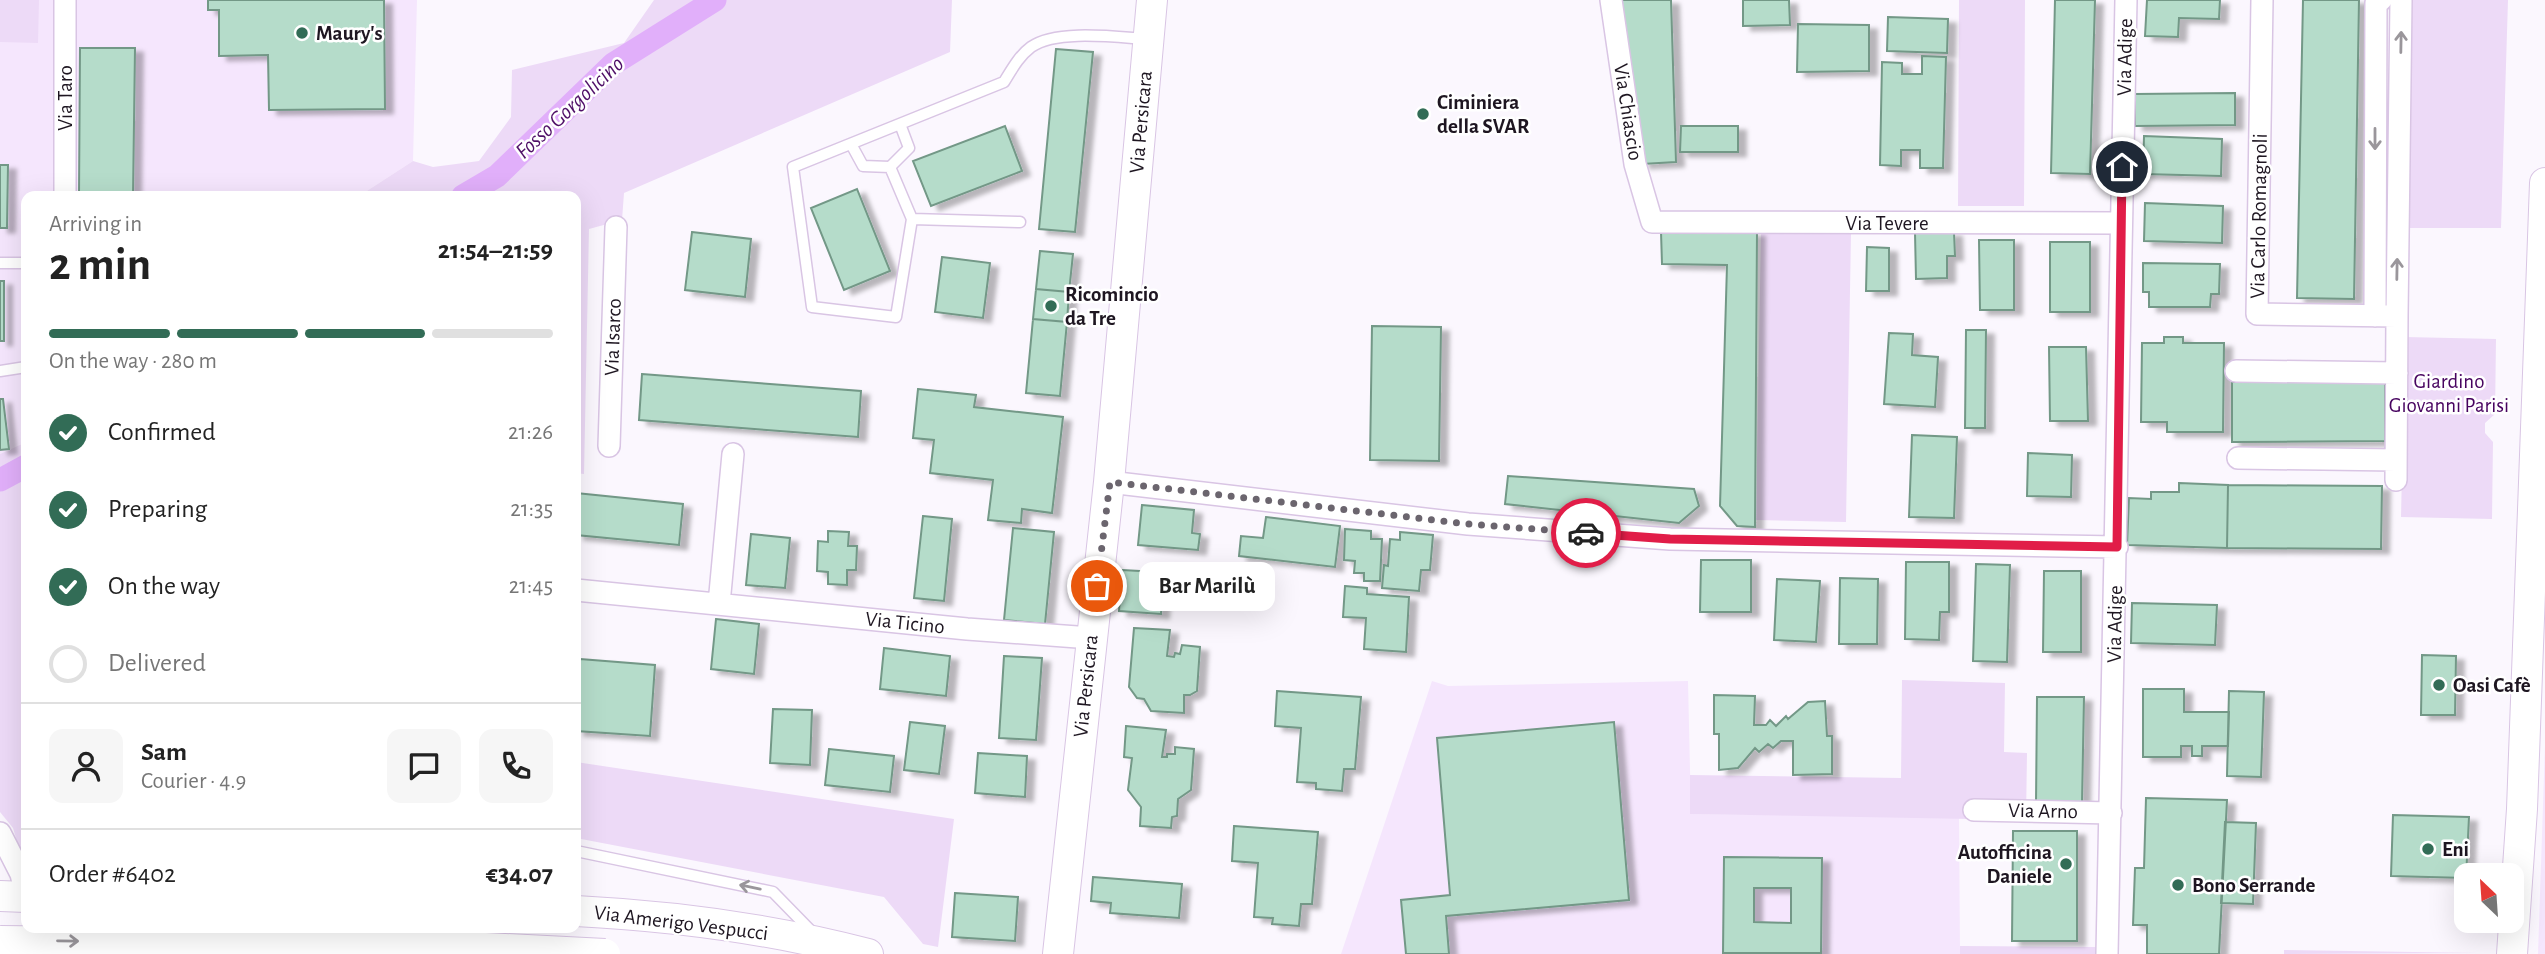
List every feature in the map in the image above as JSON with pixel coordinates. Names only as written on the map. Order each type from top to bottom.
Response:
[{"type":"street","name":"Via Taro","points":[[65,0],[65,191]]},
{"type":"street","name":"Via Persicara","points":[[1058,954],[1110,482],[1152,0]]},
{"type":"street","name":"Via Chiascio","points":[[1611,0],[1634,164],[1652,222]]},
{"type":"street","name":"Via Adige","points":[[2107,954],[2126,0]]},
{"type":"street","name":"Via Carlo Romagnoli","points":[[2262,0],[2257,314],[2397,316]]},
{"type":"street","points":[[2375,316],[2376,3],[2381,0]]},
{"type":"street","points":[[2238,458],[2396,470],[2402,0]]},
{"type":"street","points":[[2512,954],[2522,809],[2545,183]]},
{"type":"street","name":"Via Tevere","points":[[1652,222],[2121,223]]},
{"type":"street","name":"Via Isarco","points":[[610,446],[616,227]]},
{"type":"street","points":[[2236,371],[2396,373]]},
{"type":"street","points":[[719,604],[733,454]]},
{"type":"street","points":[[1110,482],[1468,524],[1670,539],[2117,547]]},
{"type":"street","name":"Via Ticino","points":[[581,590],[1091,638]]},
{"type":"street","name":"Via Arno","points":[[1974,810],[2111,813]]},
{"type":"street","points":[[0,832],[21,872]]},
{"type":"street","points":[[0,896],[21,896]]},
{"type":"street","name":"Via Amerigo Vespucci","points":[[581,911],[664,918],[741,929],[821,942],[868,954]]},
{"type":"street","points":[[28,954],[30,933]]},
{"type":"street","name":"Via Amerigo Vespucci","points":[[0,941],[446,946],[605,954]]},
{"type":"lane","points":[[890,167],[912,219],[896,317],[812,307],[793,167],[1004,82],[1016,62],[1033,46],[1055,38],[1149,39]]},
{"type":"lane","points":[[851,144],[863,166],[890,167],[909,148],[900,124]]},
{"type":"lane","points":[[912,219],[1020,222]]},
{"type":"lane","points":[[0,263],[21,263]]},
{"type":"lane","points":[[0,372],[21,368]]},
{"type":"lane","points":[[581,852],[773,892],[821,942]]},
{"type":"lane","points":[[159,933],[163,954]]},
{"type":"shaded area","points":[[0,0],[417,0],[413,161],[367,191],[21,191],[21,444],[0,454]]},
{"type":"shaded area","points":[[1432,681],[1448,686],[1688,681],[1691,814],[1959,817],[1960,954],[1341,954]]},
{"type":"shaded area","points":[[2545,746],[2545,954],[2538,954]]},
{"type":"green space","points":[[0,0],[39,0],[38,43],[0,42]]},
{"type":"green space","points":[[654,0],[952,0],[950,52],[624,193],[622,220],[589,229],[584,474],[581,474],[581,191],[367,191],[413,161],[433,167],[479,161],[511,117],[512,70],[624,43]]},
{"type":"green space","points":[[1959,0],[2025,0],[2024,206],[1958,206]]},
{"type":"green space","points":[[2411,0],[2508,0],[2501,228],[2409,228]]},
{"type":"green space","points":[[1761,231],[1851,233],[1846,522],[1756,520]]},
{"type":"green space","name":"Giardino Giovanni Parisi","points":[[2405,337],[2496,339],[2495,414],[2485,423],[2485,433],[2493,442],[2492,519],[2401,517]]},
{"type":"green space","points":[[21,444],[21,855],[13,828],[0,812],[0,454]]},
{"type":"green space","points":[[1902,680],[2005,683],[2004,752],[2027,753],[2026,820],[1690,814],[1690,775],[1901,778]]},
{"type":"green space","points":[[581,763],[954,819],[938,947],[923,944],[884,897],[581,839]]},
{"type":"green space","points":[[1960,946],[2095,947],[2095,954],[1960,954]]},
{"type":"green space","points":[[2284,950],[2478,953],[2284,954]]},
{"type":"building","name":"Maury's","points":[[208,0],[384,0],[385,109],[269,110],[268,55],[219,56],[219,10],[208,10]]},
{"type":"building","points":[[1621,0],[1671,0],[1676,162],[1642,164]]},
{"type":"building","points":[[1743,0],[1789,0],[1790,25],[1743,26]]},
{"type":"building","points":[[2055,0],[2095,0],[2090,174],[2051,173]]},
{"type":"building","points":[[2147,0],[2220,0],[2219,19],[2179,18],[2178,37],[2145,36]]},
{"type":"building","points":[[2303,0],[2359,0],[2354,299],[2297,298]]},
{"type":"building","points":[[1888,17],[1948,19],[1947,53],[1887,51]]},
{"type":"building","points":[[1798,24],[1869,25],[1869,71],[1797,72]]},
{"type":"building","points":[[80,48],[135,48],[133,191],[79,191]]},
{"type":"building","points":[[1056,49],[1093,52],[1075,232],[1039,229]]},
{"type":"building","points":[[1922,56],[1946,57],[1943,168],[1920,168],[1920,150],[1901,150],[1901,166],[1880,165],[1882,62],[1902,63],[1902,74],[1922,74]]},
{"type":"building","points":[[2235,93],[2235,125],[2135,126],[2135,94]]},
{"type":"building","points":[[1005,126],[1022,171],[931,206],[913,161]]},
{"type":"building","points":[[1681,126],[1738,126],[1738,152],[1680,152]]},
{"type":"building","points":[[2144,136],[2222,139],[2221,176],[2143,174]]},
{"type":"building","points":[[0,165],[8,165],[7,228],[0,228]]},
{"type":"building","points":[[857,189],[890,271],[844,290],[811,208]]},
{"type":"building","points":[[2145,203],[2223,206],[2222,243],[2144,241]]},
{"type":"building","points":[[692,232],[751,239],[745,297],[685,290]]},
{"type":"building","points":[[1661,232],[1757,232],[1755,527],[1737,526],[1720,506],[1727,265],[1662,264]]},
{"type":"building","points":[[1954,232],[1955,256],[1947,256],[1947,278],[1916,279],[1915,233]]},
{"type":"building","points":[[1979,240],[2014,240],[2014,310],[1980,310]]},
{"type":"building","points":[[2050,242],[2090,242],[2090,312],[2050,312]]},
{"type":"building","points":[[1867,247],[1889,248],[1889,291],[1866,291]]},
{"type":"building","points":[[1040,251],[1073,254],[1069,292],[1036,289]]},
{"type":"building","points":[[942,257],[990,263],[983,318],[935,312]]},
{"type":"building","points":[[2143,263],[2220,264],[2219,294],[2211,294],[2210,307],[2149,307],[2149,292],[2143,292]]},
{"type":"building","points":[[0,281],[4,281],[4,341],[0,341]]},
{"type":"building","name":"Ricomincio da Tre","points":[[1036,289],[1069,292],[1067,322],[1033,319]]},
{"type":"building","points":[[1033,319],[1067,322],[1060,396],[1026,393]]},
{"type":"building","points":[[1372,326],[1441,327],[1439,461],[1370,460]]},
{"type":"building","points":[[1966,330],[1986,330],[1985,428],[1965,428]]},
{"type":"building","points":[[1889,333],[1913,334],[1912,355],[1938,357],[1935,407],[1884,404]]},
{"type":"building","points":[[2164,337],[2183,337],[2183,343],[2224,343],[2223,432],[2167,432],[2167,422],[2141,422],[2142,343],[2164,343]]},
{"type":"building","points":[[2049,347],[2086,347],[2088,421],[2050,421]]},
{"type":"building","points":[[642,374],[861,391],[858,437],[639,420]]},
{"type":"building","points":[[2385,381],[2385,441],[2232,442],[2232,382]]},
{"type":"building","points":[[918,389],[976,395],[974,407],[1063,417],[1052,513],[1022,509],[1021,523],[988,520],[993,480],[930,473],[934,440],[913,438]]},
{"type":"building","points":[[0,399],[3,399],[9,449],[0,450]]},
{"type":"building","points":[[1912,435],[1957,437],[1954,518],[1909,517]]},
{"type":"building","points":[[2028,453],[2072,455],[2071,497],[2027,496]]},
{"type":"building","points":[[1508,476],[1694,489],[1699,506],[1679,523],[1505,504]]},
{"type":"building","points":[[2179,483],[2228,485],[2227,548],[2127,545],[2129,498],[2151,499],[2151,492],[2179,492]]},
{"type":"building","points":[[2228,485],[2382,486],[2381,549],[2227,548]]},
{"type":"building","points":[[581,494],[683,504],[679,545],[581,535]]},
{"type":"building","points":[[1142,505],[1194,510],[1192,533],[1200,534],[1198,550],[1138,545]]},
{"type":"building","points":[[923,516],[952,519],[944,601],[914,598]]},
{"type":"building","points":[[1266,517],[1340,526],[1335,567],[1239,556],[1241,536],[1263,538]]},
{"type":"building","points":[[1013,528],[1054,532],[1045,624],[1004,620]]},
{"type":"building","points":[[1345,529],[1371,531],[1371,539],[1382,539],[1380,581],[1364,581],[1364,573],[1354,573],[1355,561],[1344,560]]},
{"type":"building","points":[[828,531],[849,532],[848,546],[857,546],[856,570],[847,570],[847,585],[828,584],[828,572],[817,571],[818,541],[828,542]]},
{"type":"building","points":[[1400,532],[1433,535],[1430,570],[1421,570],[1419,591],[1382,588],[1384,565],[1388,566],[1390,539],[1400,540]]},
{"type":"building","points":[[751,534],[790,538],[785,588],[746,585]]},
{"type":"building","points":[[1701,560],[1751,560],[1751,612],[1700,612]]},
{"type":"building","points":[[1906,562],[1949,562],[1949,612],[1940,612],[1939,640],[1905,639]]},
{"type":"building","points":[[1976,564],[2010,565],[2007,662],[1973,661]]},
{"type":"building","points":[[1122,570],[1175,573],[1174,601],[1162,600],[1161,614],[1119,611]]},
{"type":"building","points":[[2044,571],[2081,571],[2081,652],[2043,652]]},
{"type":"building","points":[[1222,576],[1236,576],[1236,595],[1221,595]]},
{"type":"building","points":[[1840,578],[1878,579],[1877,644],[1839,644]]},
{"type":"building","points":[[1777,579],[1820,581],[1816,642],[1774,640]]},
{"type":"building","points":[[1345,586],[1367,588],[1367,594],[1409,597],[1406,652],[1364,649],[1366,618],[1343,617]]},
{"type":"building","points":[[2132,603],[2217,605],[2215,645],[2131,643]]},
{"type":"building","points":[[716,619],[759,624],[754,674],[711,669]]},
{"type":"building","points":[[1134,628],[1170,630],[1167,656],[1180,654],[1182,645],[1200,647],[1197,691],[1184,695],[1184,713],[1151,711],[1144,699],[1137,698],[1129,687]]},
{"type":"building","points":[[884,648],[950,656],[946,696],[880,689]]},
{"type":"building","name":"Oasi Cafè","points":[[2422,655],[2456,656],[2455,715],[2421,715]]},
{"type":"building","points":[[1004,656],[1042,658],[1036,740],[999,738]]},
{"type":"building","points":[[581,659],[655,665],[650,736],[581,731]]},
{"type":"building","points":[[2143,689],[2184,689],[2184,712],[2229,712],[2228,746],[2202,746],[2202,756],[2192,756],[2192,746],[2181,746],[2181,757],[2143,757]]},
{"type":"building","points":[[1277,691],[1361,697],[1355,769],[1344,769],[1342,791],[1316,789],[1316,783],[1297,782],[1301,728],[1275,726]]},
{"type":"building","points":[[2229,691],[2264,692],[2261,777],[2227,776]]},
{"type":"building","points":[[1714,695],[1755,696],[1754,725],[1766,725],[1770,720],[1776,726],[1808,702],[1825,701],[1827,736],[1832,736],[1832,774],[1793,775],[1793,741],[1781,741],[1773,748],[1768,744],[1759,752],[1755,748],[1738,768],[1719,770],[1719,734],[1714,734]]},
{"type":"building","points":[[2037,697],[2084,697],[2082,803],[2036,803]]},
{"type":"building","points":[[773,709],[812,710],[810,765],[770,763]]},
{"type":"building","points":[[910,722],[945,726],[939,774],[904,770]]},
{"type":"building","points":[[1614,722],[1629,900],[1446,916],[1449,954],[1406,954],[1401,900],[1450,895],[1437,738]]},
{"type":"building","points":[[1126,726],[1166,730],[1162,757],[1175,754],[1175,747],[1194,749],[1191,790],[1178,799],[1177,816],[1172,817],[1171,828],[1140,826],[1141,807],[1128,790],[1132,758],[1124,757]]},
{"type":"building","points":[[829,749],[894,756],[890,792],[825,785]]},
{"type":"building","points":[[978,753],[1027,756],[1025,797],[975,793]]},
{"type":"building","name":"Bono Serrande","points":[[2146,798],[2227,800],[2219,954],[2147,954],[2147,925],[2133,925],[2135,868],[2144,868]]},
{"type":"building","points":[[2393,815],[2469,817],[2467,863],[2454,863],[2454,878],[2391,876]]},
{"type":"building","points":[[2225,822],[2256,823],[2253,904],[2221,903]]},
{"type":"building","points":[[1234,826],[1318,832],[1312,904],[1301,904],[1299,926],[1272,924],[1273,918],[1254,917],[1258,863],[1232,861]]},
{"type":"building","points":[[2013,831],[2077,831],[2077,941],[2012,941]]},
{"type":"building","points":[[1724,857],[1822,858],[1821,953],[1723,953]],"holes":[[[1754,888],[1791,888],[1791,923],[1754,922]]]},
{"type":"building","points":[[1093,877],[1182,884],[1179,918],[1110,913],[1111,903],[1091,901]]},
{"type":"building","points":[[955,893],[1018,897],[1015,941],[952,937]]},
{"type":"waterway","name":"Fosso Gorgolicino","points":[[472,191],[497,176],[613,64],[715,0]]},
{"type":"waterway","name":"Fosso Gorgolicino","points":[[0,480],[21,469]]},
{"type":"way so far","points":[[1097,586],[1110,482],[1468,524],[1586,533]]},
{"type":"place","name":"Maury's","points":[[302,33]]},
{"type":"place","name":"Ciminiera della SVAR","points":[[1423,114]]},
{"type":"place","name":"Ricomincio da Tre","points":[[1051,306]]},
{"type":"place","name":"Bar Marilù","points":[[1097,586]]},
{"type":"place","name":"Oasi Cafè","points":[[2439,685]]},
{"type":"place","name":"Eni","points":[[2428,849]]},
{"type":"place","name":"Autofficina Daniele","points":[[2066,864]]},
{"type":"place","name":"Bono Serrande","points":[[2178,885]]},
{"type":"route","points":[[1586,533],[1670,539],[2117,547],[2122,167]]}]
